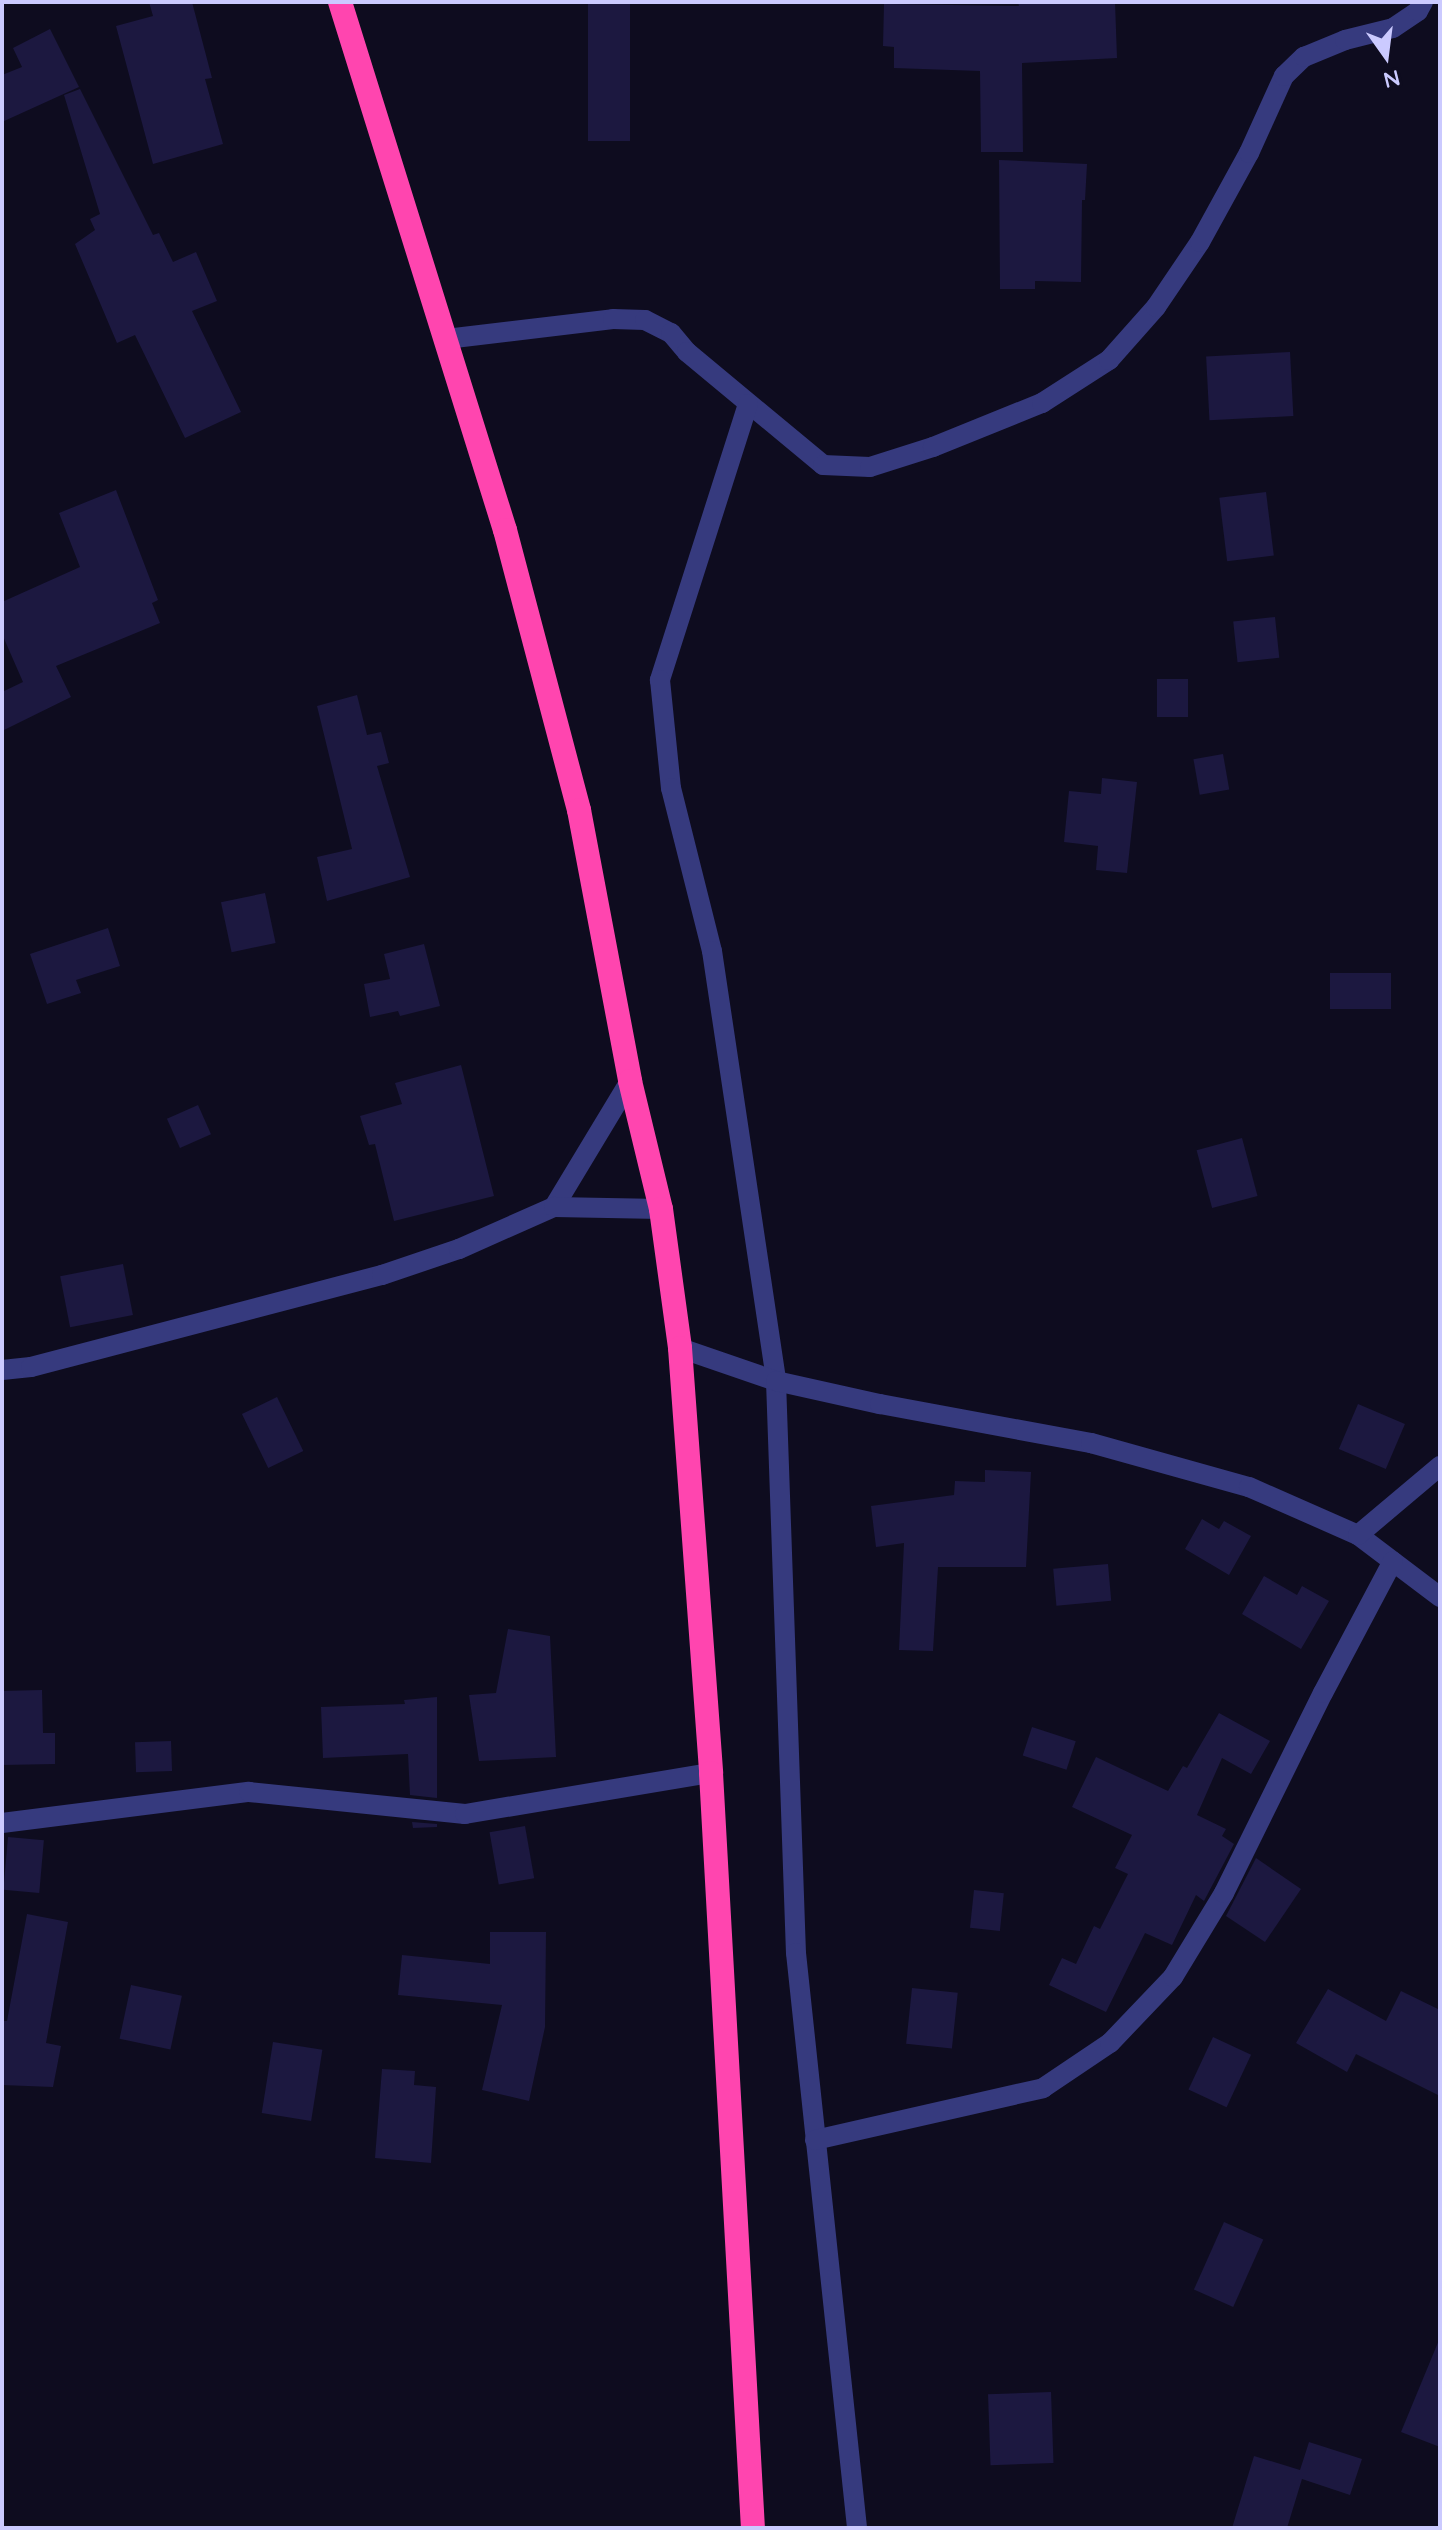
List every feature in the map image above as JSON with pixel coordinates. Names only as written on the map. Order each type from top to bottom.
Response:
[{"type":"highway","points":[[340,2],[505,530],[579,810],[630,1081],[661,1209],[680,1348],[711,1773],[753,2528]]},
{"type":"street","points":[[446,339],[613,319],[645,320],[671,333],[687,352],[823,465],[870,467],[933,447],[1042,403],[1109,360],[1156,307],[1200,242],[1249,153],[1284,76],[1304,57],[1345,40],[1393,28],[1418,11],[1423,2]]},
{"type":"street","points":[[748,404],[660,680],[671,788],[712,951],[776,1381],[796,1953],[857,2528]]},
{"type":"street","points":[[554,1207],[630,1081]]},
{"type":"street","points":[[2,1370],[31,1367],[382,1275],[459,1249],[554,1207],[661,1209]]},
{"type":"street","points":[[680,1348],[776,1381],[880,1404],[1091,1443],[1249,1487],[1358,1535],[1440,1597]]},
{"type":"street","points":[[1358,1535],[1440,1466]]},
{"type":"street","points":[[815,2140],[1043,2088],[1110,2043],[1173,1977],[1224,1893],[1323,1693],[1393,1561]]},
{"type":"street","points":[[2,1823],[249,1792],[465,1814],[711,1773]]},
{"type":"building","points":[[149,2],[192,2],[212,78],[205,79],[223,144],[153,164],[116,26],[153,16]]},
{"type":"building","points":[[588,2],[630,2],[630,141],[588,141]]},
{"type":"building","points":[[1018,2],[1115,2],[1117,58],[1022,63],[1023,152],[981,152],[980,71],[894,68],[894,47],[883,46],[884,4],[1019,6]]},
{"type":"building","points":[[50,29],[79,87],[2,122],[2,75],[22,67],[13,48]]},
{"type":"building","points":[[80,89],[153,235],[159,233],[173,262],[196,252],[217,301],[192,311],[241,412],[185,438],[135,335],[117,343],[75,244],[95,230],[90,219],[100,214],[64,95]]},
{"type":"building","points":[[999,160],[1087,164],[1085,200],[1082,200],[1081,282],[1035,281],[1035,289],[1000,289]]},
{"type":"building","points":[[1290,352],[1293,416],[1209,420],[1206,356]]},
{"type":"building","points":[[116,490],[158,600],[152,603],[160,623],[56,666],[71,697],[2,731],[2,692],[23,682],[2,634],[2,602],[80,567],[59,513]]},
{"type":"building","points":[[1266,492],[1274,556],[1227,561],[1219,498]]},
{"type":"building","points":[[1275,617],[1279,658],[1238,662],[1233,621]]},
{"type":"building","points":[[1157,679],[1188,679],[1188,717],[1157,717]]},
{"type":"building","points":[[357,695],[367,735],[381,732],[389,763],[377,766],[410,877],[327,901],[317,857],[352,849],[317,706]]},
{"type":"building","points":[[1223,754],[1229,789],[1200,795],[1193,759]]},
{"type":"building","points":[[1102,778],[1137,782],[1127,873],[1096,870],[1098,846],[1064,842],[1069,791],[1101,794]]},
{"type":"building","points":[[265,893],[276,943],[232,952],[221,902]]},
{"type":"building","points":[[108,928],[120,966],[76,980],[81,993],[47,1004],[30,954]]},
{"type":"building","points":[[424,944],[440,1006],[400,1016],[398,1011],[370,1017],[364,984],[390,979],[384,954]]},
{"type":"building","points":[[1330,973],[1391,973],[1391,1009],[1330,1009]]},
{"type":"building","points":[[461,1065],[494,1196],[394,1221],[375,1144],[369,1145],[360,1116],[402,1104],[395,1083]]},
{"type":"building","points":[[198,1105],[211,1134],[180,1148],[167,1119]]},
{"type":"building","points":[[1242,1138],[1258,1196],[1212,1208],[1197,1150]]},
{"type":"building","points":[[123,1264],[133,1315],[70,1327],[60,1276]]},
{"type":"building","points":[[277,1397],[303,1451],[268,1468],[242,1414]]},
{"type":"building","points":[[1358,1404],[1405,1424],[1386,1469],[1339,1449]]},
{"type":"building","points":[[985,1470],[1031,1472],[1026,1567],[938,1567],[933,1651],[899,1650],[904,1543],[876,1547],[871,1506],[954,1495],[955,1481],[985,1482]]},
{"type":"building","points":[[1202,1519],[1219,1529],[1224,1521],[1251,1536],[1229,1575],[1185,1549]]},
{"type":"building","points":[[1108,1564],[1111,1601],[1056,1606],[1053,1569]]},
{"type":"building","points":[[1264,1576],[1297,1595],[1302,1586],[1329,1601],[1301,1649],[1242,1614]]},
{"type":"building","points":[[508,1629],[550,1636],[556,1757],[479,1761],[469,1695],[496,1693]]},
{"type":"building","points":[[42,1690],[43,1733],[55,1733],[55,1764],[2,1765],[2,1691]]},
{"type":"building","points":[[437,1697],[437,1798],[410,1795],[408,1754],[323,1758],[321,1707],[405,1704],[404,1700]]},
{"type":"building","points":[[1219,1713],[1270,1741],[1251,1774],[1222,1758],[1197,1815],[1226,1829],[1222,1836],[1234,1844],[1204,1901],[1196,1895],[1172,1945],[1145,1933],[1106,2012],[1049,1985],[1062,1958],[1076,1964],[1094,1926],[1100,1929],[1128,1874],[1115,1868],[1132,1835],[1072,1807],[1096,1757],[1168,1791],[1183,1766],[1187,1768]]},
{"type":"building","points":[[1032,1727],[1076,1741],[1066,1770],[1023,1756]]},
{"type":"building","points":[[171,1741],[172,1771],[136,1772],[135,1742]]},
{"type":"building","points":[[412,1822],[437,1824],[437,1827],[413,1828]]},
{"type":"building","points":[[525,1826],[534,1878],[499,1884],[490,1832]]},
{"type":"building","points":[[8,1837],[44,1840],[39,1893],[3,1890]]},
{"type":"building","points":[[1256,1858],[1301,1889],[1265,1942],[1226,1916]]},
{"type":"building","points":[[974,1890],[1004,1893],[1000,1931],[970,1928]]},
{"type":"building","points":[[27,1914],[68,1922],[46,2043],[61,2046],[53,2087],[2,2085],[2,2021],[7,2021]]},
{"type":"building","points":[[490,1932],[546,1932],[545,2027],[529,2101],[482,2090],[502,2005],[398,1995],[402,1955],[490,1964]]},
{"type":"building","points":[[131,1985],[182,1996],[170,2050],[120,2039]]},
{"type":"building","points":[[912,1988],[958,1993],[952,2049],[906,2044]]},
{"type":"building","points":[[1328,1989],[1386,2021],[1401,1991],[1440,2010],[1440,2096],[1356,2054],[1347,2072],[1296,2043]]},
{"type":"building","points":[[1213,2037],[1251,2055],[1227,2107],[1188,2090]]},
{"type":"building","points":[[273,2042],[322,2050],[311,2121],[262,2113]]},
{"type":"building","points":[[382,2069],[415,2071],[414,2085],[436,2087],[431,2163],[375,2158]]},
{"type":"building","points":[[1224,2222],[1263,2239],[1233,2307],[1194,2290]]},
{"type":"building","points":[[1440,2340],[1440,2447],[1401,2432]]},
{"type":"building","points":[[1051,2392],[1053,2463],[991,2465],[988,2394]]},
{"type":"building","points":[[1309,2442],[1362,2459],[1350,2495],[1302,2479],[1287,2528],[1232,2528],[1254,2456],[1300,2470]]}]
